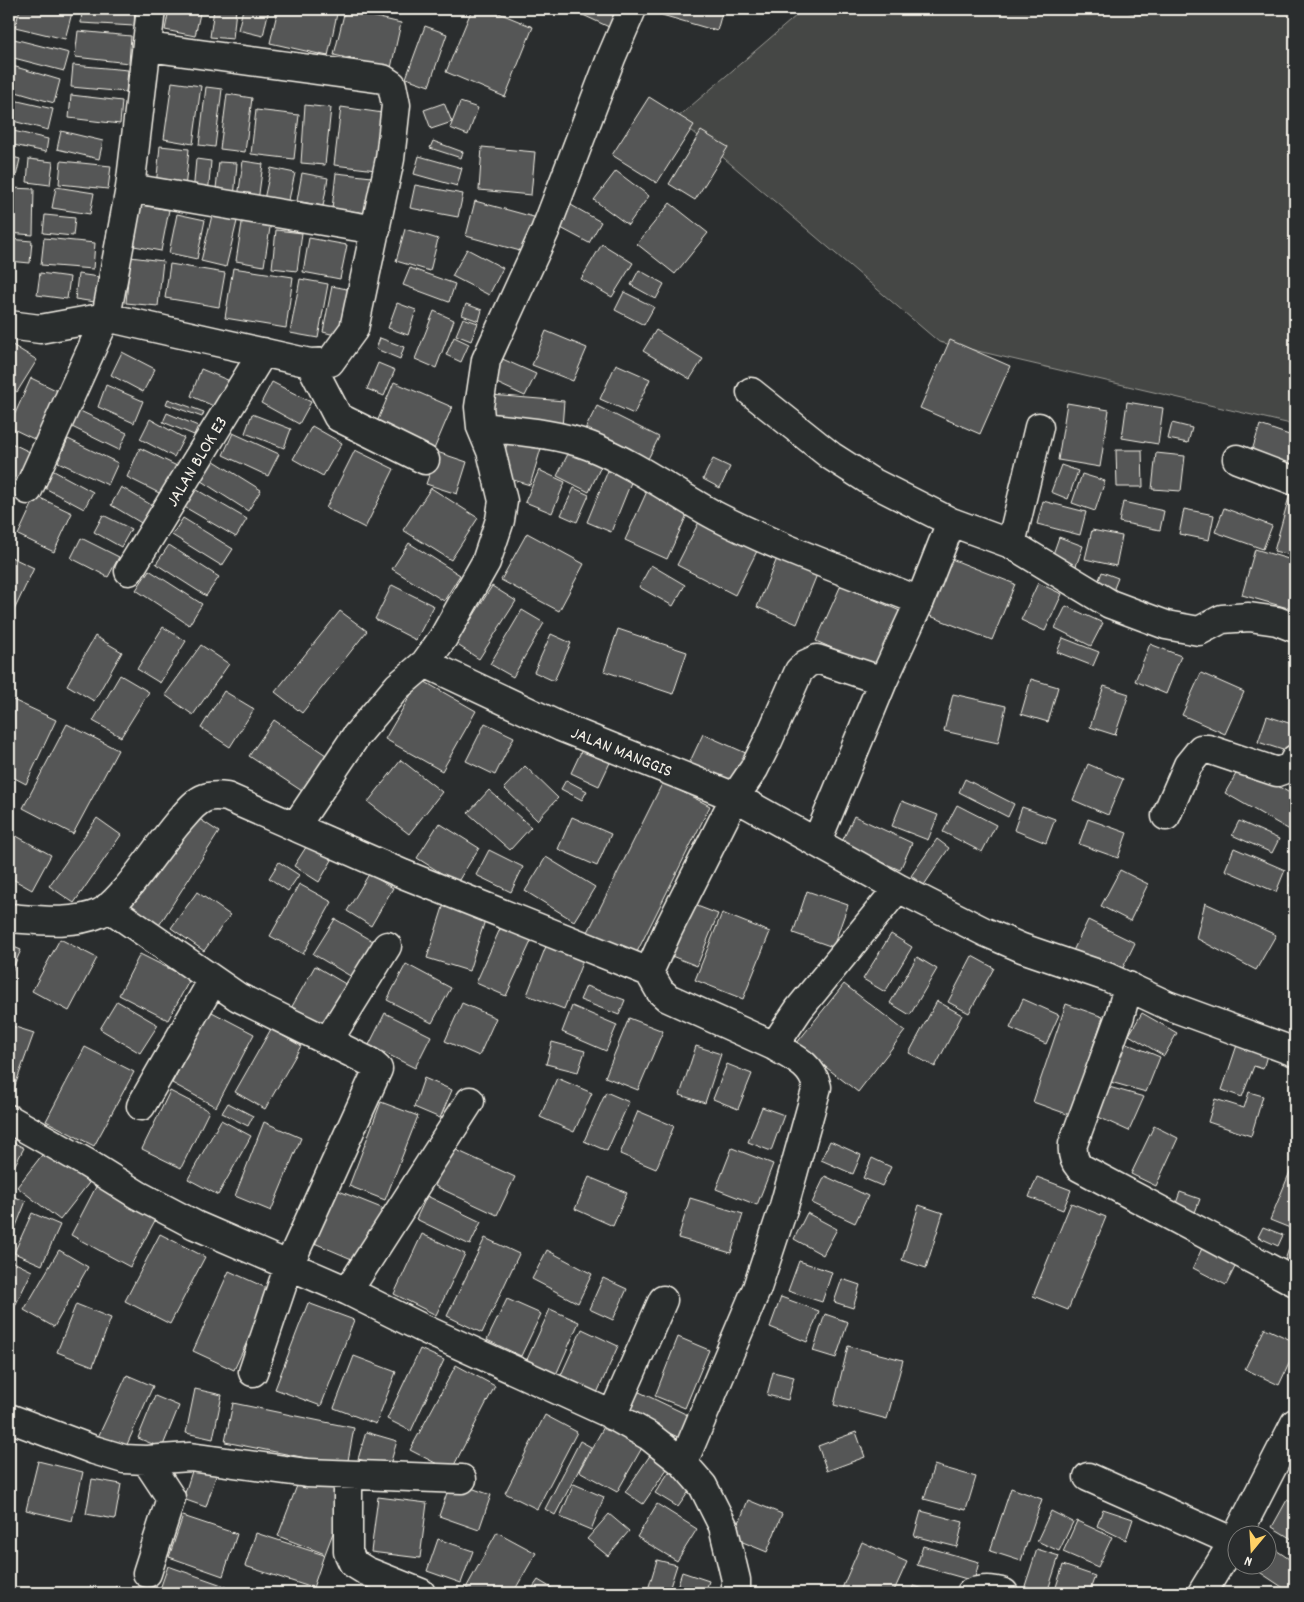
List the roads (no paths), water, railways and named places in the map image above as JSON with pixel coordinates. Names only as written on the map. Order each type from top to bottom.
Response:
[{"type":"street","points":[[28,490],[106,317],[130,188],[151,9]]},
{"type":"street","points":[[295,827],[374,712],[398,686],[425,663],[443,638],[486,562],[500,520],[503,501],[491,451],[481,427],[478,407],[486,360],[545,231],[611,58],[632,9]]},
{"type":"street","points":[[9,325],[40,329],[106,317],[310,363],[330,362],[354,330],[390,159],[396,105],[392,85],[383,80],[148,47]]},
{"type":"street","points":[[130,188],[376,230]]},
{"type":"street","name":"JALAN BLOK E3","points":[[129,571],[263,352]]},
{"type":"street","points":[[310,363],[338,417],[425,460]]},
{"type":"street","points":[[751,392],[831,456],[870,481],[951,522],[1012,544],[1063,578],[1110,604],[1166,624],[1199,631],[1222,619],[1249,617],[1278,621],[1295,628]]},
{"type":"street","points":[[481,427],[559,437],[588,446],[629,464],[716,516],[920,601]]},
{"type":"street","points":[[1012,544],[1039,428]]},
{"type":"street","points":[[1237,459],[1295,481]]},
{"type":"street","points":[[818,841],[883,681],[920,601],[951,522]]},
{"type":"street","points":[[649,972],[672,921],[735,797],[761,755],[799,671],[806,664],[816,659],[883,681]]},
{"type":"street","name":"JALAN MANGGIS","points":[[425,663],[561,727],[735,797],[818,841],[898,888],[1022,948],[1128,986],[1167,1005],[1295,1052]]},
{"type":"street","points":[[1166,816],[1188,765],[1201,749],[1208,749],[1277,772],[1291,767],[1295,759]]},
{"type":"street","points":[[9,918],[74,919],[91,916],[108,907],[121,895],[171,829],[203,798],[228,797],[402,874],[649,972],[660,991],[668,998],[774,1046],[803,1063],[814,1075],[817,1087],[784,1206],[757,1288],[683,1463]]},
{"type":"street","points":[[774,1046],[799,1010],[898,888]]},
{"type":"street","points":[[108,907],[238,997],[376,1065],[377,1074],[289,1265],[252,1372]]},
{"type":"street","points":[[328,1042],[387,946]]},
{"type":"street","points":[[142,1106],[213,980]]},
{"type":"street","points":[[1128,986],[1120,1016],[1073,1144],[1072,1151],[1075,1162],[1079,1167],[1295,1282]]},
{"type":"street","points":[[348,1291],[470,1101]]},
{"type":"street","points":[[9,1119],[85,1162],[138,1195],[187,1221],[348,1291],[422,1328],[612,1416],[648,1436],[683,1463],[703,1486],[723,1526],[736,1580],[736,1593]]},
{"type":"street","points":[[612,1416],[663,1300]]},
{"type":"street","points":[[9,1418],[94,1450],[124,1459],[146,1460],[190,1457],[348,1476],[462,1479]]},
{"type":"street","points":[[1243,1524],[1295,1423]]},
{"type":"street","points":[[146,1460],[171,1498],[147,1573]]},
{"type":"street","points":[[348,1476],[348,1552],[363,1582],[421,1593]]},
{"type":"street","points":[[1088,1477],[1226,1534]]},
{"type":"street","points":[[1202,1593],[1226,1554]]},
{"type":"street","points":[[971,1593],[982,1590],[1004,1593]]}]
